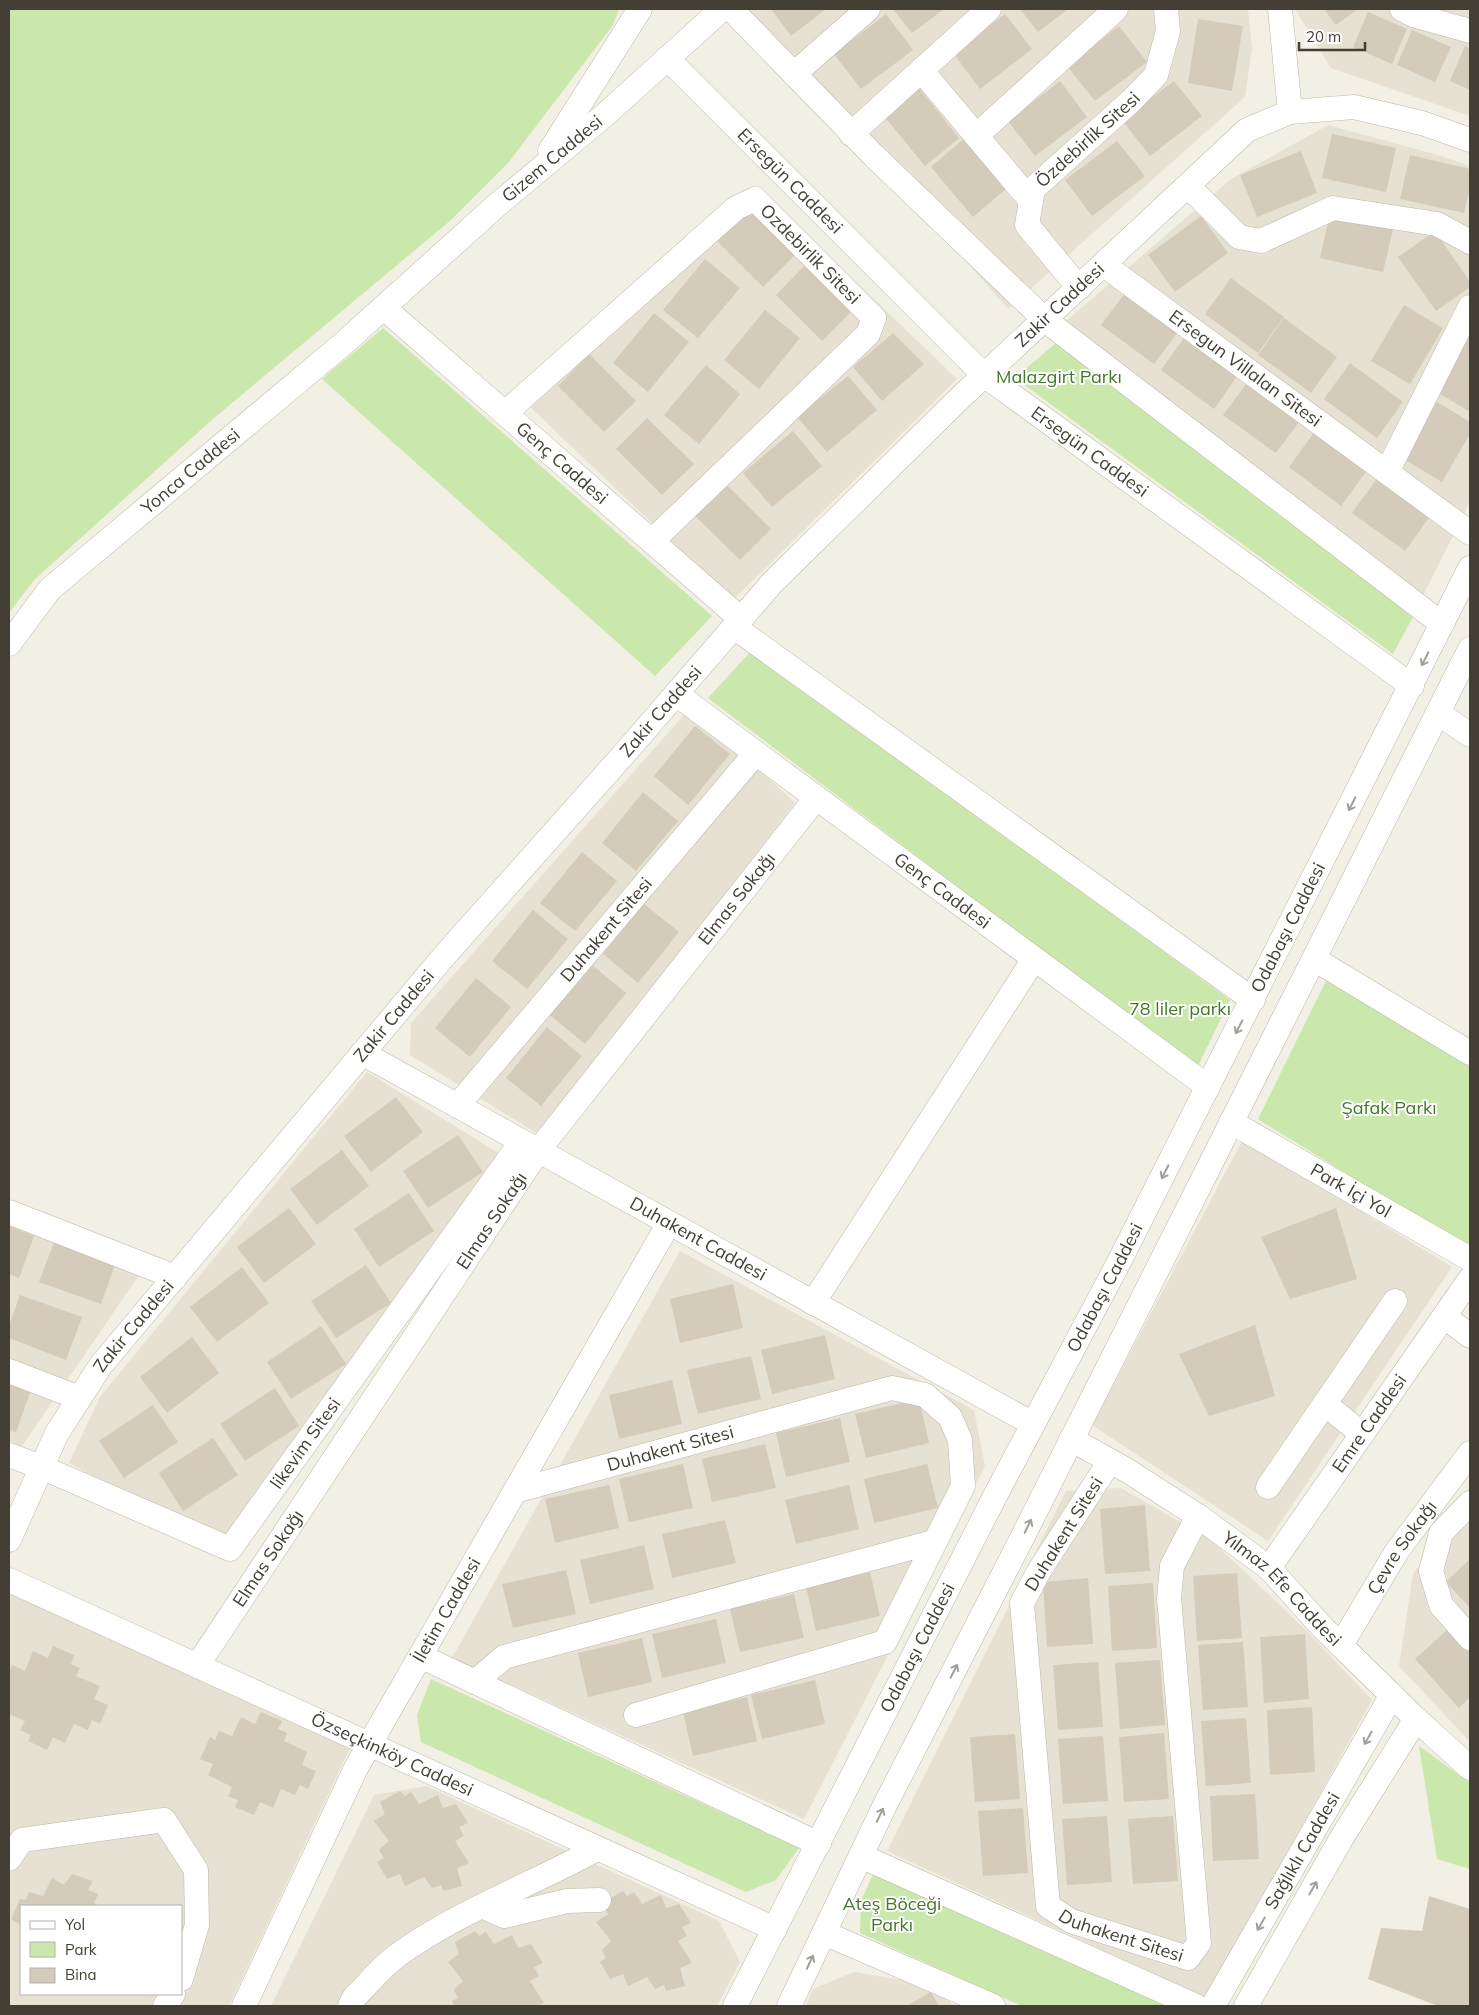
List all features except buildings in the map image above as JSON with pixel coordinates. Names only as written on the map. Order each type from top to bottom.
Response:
[{"type":"street","points":[[537,171],[640,9]]},
{"type":"street","name":"Gizem Caddesi","points":[[384,308],[497,205],[606,114],[722,9]]},
{"type":"street","points":[[731,9],[852,134],[1044,320],[1442,624]]},
{"type":"street","points":[[794,74],[868,9]]},
{"type":"street","points":[[852,134],[989,9]]},
{"type":"street","points":[[976,136],[1116,9]]},
{"type":"street","name":"Özdebirlik Sitesi","points":[[1079,288],[1027,225],[1033,189],[1131,101],[1156,75],[1168,31],[1166,9]]},
{"type":"street","points":[[1280,9],[1290,112]]},
{"type":"street","points":[[1402,9],[1413,15],[1470,32]]},
{"type":"street","name":"Ersegün Caddesi","points":[[667,58],[984,375],[1412,686]]},
{"type":"street","points":[[921,70],[1031,201]]},
{"type":"street","name":"Zakir Caddesi","points":[[9,1540],[56,1433],[101,1365],[362,1053],[445,955],[772,583],[984,375],[1247,130],[1290,112],[1354,107],[1422,123],[1470,140]]},
{"type":"street","points":[[1188,186],[1239,237],[1261,241],[1333,208],[1438,224],[1470,242]]},
{"type":"street","name":"Ozdebirlik Sitesi","points":[[505,413],[736,208],[755,199],[874,318],[868,334],[652,541]]},
{"type":"street","name":"Ersegun Villalan Sitesi","points":[[1104,265],[1470,533]]},
{"type":"street","points":[[1387,472],[1470,306]]},
{"type":"street","name":"Genç Caddesi","points":[[384,308],[652,541],[737,623],[1253,1000]]},
{"type":"street","name":"Yonca Caddesi","points":[[9,644],[50,589],[384,308]]},
{"type":"street","name":"Odabaşı Caddesi","points":[[735,2006],[1253,1000],[1470,568]]},
{"type":"street","name":"Odabaşı Caddesi","points":[[789,2006],[861,1856],[1470,649]]},
{"type":"street","name":"Genç Caddesi","points":[[676,694],[1208,1087]]},
{"type":"street","points":[[1438,713],[1470,735]]},
{"type":"street","name":"Duhakent Sitesi","points":[[457,1106],[756,753]]},
{"type":"street","name":"Elmas Sokağı","points":[[197,1666],[529,1146],[816,798]]},
{"type":"street","points":[[813,1303],[1034,959]]},
{"type":"street","points":[[1314,959],[1470,1053]]},
{"type":"street","name":"Duhakent Caddesi","points":[[362,1053],[1033,1424]]},
{"type":"street","name":"Park İçi Yol","points":[[1231,1122],[1470,1259]]},
{"type":"street","name":"likevim Sitesi","points":[[9,1455],[230,1549],[529,1146]]},
{"type":"street","points":[[9,1212],[175,1277]]},
{"type":"street","name":"İletim Caddesi","points":[[244,2006],[356,1768],[669,1223]]},
{"type":"street","name":"Emre Caddesi","points":[[1269,1568],[1470,1279]]},
{"type":"street","points":[[1268,1487],[1395,1301]]},
{"type":"street","points":[[1445,1317],[1470,1336]]},
{"type":"street","points":[[9,1371],[80,1398]]},
{"type":"street","name":"Duhakent Sitesi","points":[[515,1491],[892,1388],[925,1395],[950,1417],[960,1440],[963,1486],[933,1542],[885,1642],[636,1715]]},
{"type":"street","points":[[1325,1404],[1362,1434]]},
{"type":"street","name":"Yılmaz Efe Caddesi","points":[[1071,1439],[1110,1460],[1198,1516],[1269,1568],[1340,1645],[1416,1719],[1470,1768]]},
{"type":"street","name":"Çevre Sokağı","points":[[1340,1645],[1397,1551],[1470,1454]]},
{"type":"street","name":"Duhakent Sitesi","points":[[1110,1460],[1039,1571],[1022,1603],[1048,1906],[1071,1921],[1188,1958],[1198,1943],[1169,1598],[1172,1566],[1198,1516]]},
{"type":"street","points":[[1467,1514],[1441,1533],[1431,1572],[1441,1604],[1470,1638]]},
{"type":"street","points":[[475,1682],[504,1657],[933,1542]]},
{"type":"street","name":"Özseçkinköy Caddesi","points":[[9,1580],[775,1929]]},
{"type":"street","points":[[420,1656],[819,1844]]},
{"type":"street","name":"Sağlıklı Caddesi","points":[[1212,2006],[1392,1695]]},
{"type":"street","name":"Sağlıklı Caddesi","points":[[1246,2006],[1341,1839],[1416,1719]]},
{"type":"street","points":[[9,1859],[22,1840],[164,1820],[196,1870],[197,1925],[182,1976]]},
{"type":"street","points":[[350,2006],[354,1998],[396,1956],[457,1918],[548,1875],[597,1849]]},
{"type":"street","points":[[861,1856],[1196,2006]]},
{"type":"street","points":[[482,1906],[504,1916],[567,1901],[598,1900]]},
{"type":"street","points":[[824,1933],[993,2006]]},
{"type":"street","points":[[165,2006],[172,1995]]},
{"type":"shaded area","points":[[746,9],[1248,9],[1252,48],[1245,97],[1008,309]]},
{"type":"shaded area","points":[[1295,9],[1470,9],[1470,116],[1331,68]]},
{"type":"shaded area","points":[[1328,125],[1438,155],[1470,166],[1470,502],[1422,597],[1064,323],[1231,179]]},
{"type":"shaded area","points":[[760,190],[957,379],[733,600],[530,407]]},
{"type":"shaded area","points":[[692,706],[795,803],[538,1134],[410,1055],[411,1023]]},
{"type":"shaded area","points":[[367,1072],[500,1154],[230,1549],[69,1463],[100,1397]]},
{"type":"shaded area","points":[[1243,1139],[1452,1267],[1268,1541],[1092,1425]]},
{"type":"shaded area","points":[[9,1212],[146,1265],[22,1446],[9,1441]]},
{"type":"shaded area","points":[[680,1251],[974,1410],[985,1466],[804,1819],[452,1658]]},
{"type":"shaded area","points":[[1121,1488],[1210,1539],[1303,1627],[1372,1700],[1207,1998],[887,1851],[1066,1491]]},
{"type":"shaded area","points":[[1470,1497],[1470,1742],[1399,1666],[1413,1574]]},
{"type":"shaded area","points":[[12,1592],[350,1748],[229,2006],[9,2006],[9,1600]]},
{"type":"shaded area","points":[[426,1786],[719,1921],[740,1962],[717,2006],[271,2006],[374,1795]]},
{"type":"shaded area","points":[[854,1972],[925,1984],[955,2006],[806,2006],[813,1989]]},
{"type":"green space","points":[[9,9],[619,9],[613,25],[508,163],[451,220],[214,418],[34,580],[9,613]]},
{"type":"green space","points":[[383,328],[712,616],[655,676],[322,379]]},
{"type":"green space","name":"Malazgirt Parkı","points":[[1058,341],[1414,615],[1393,654],[1015,378]]},
{"type":"green space","name":"78 liler parkı","points":[[752,650],[1230,1000],[1197,1068],[708,698]]},
{"type":"green space","name":"Şafak Parkı","points":[[1327,979],[1470,1065],[1470,1250],[1258,1119]]},
{"type":"green space","points":[[431,1679],[799,1848],[776,1880],[746,1892],[421,1742],[417,1715]]},
{"type":"green space","points":[[1419,1746],[1470,1783],[1470,1869],[1437,1859]]},
{"type":"green space","name":"Ateş Böceği Parkı","points":[[874,1872],[1166,2006],[1022,2006],[860,1933],[861,1901]]}]
